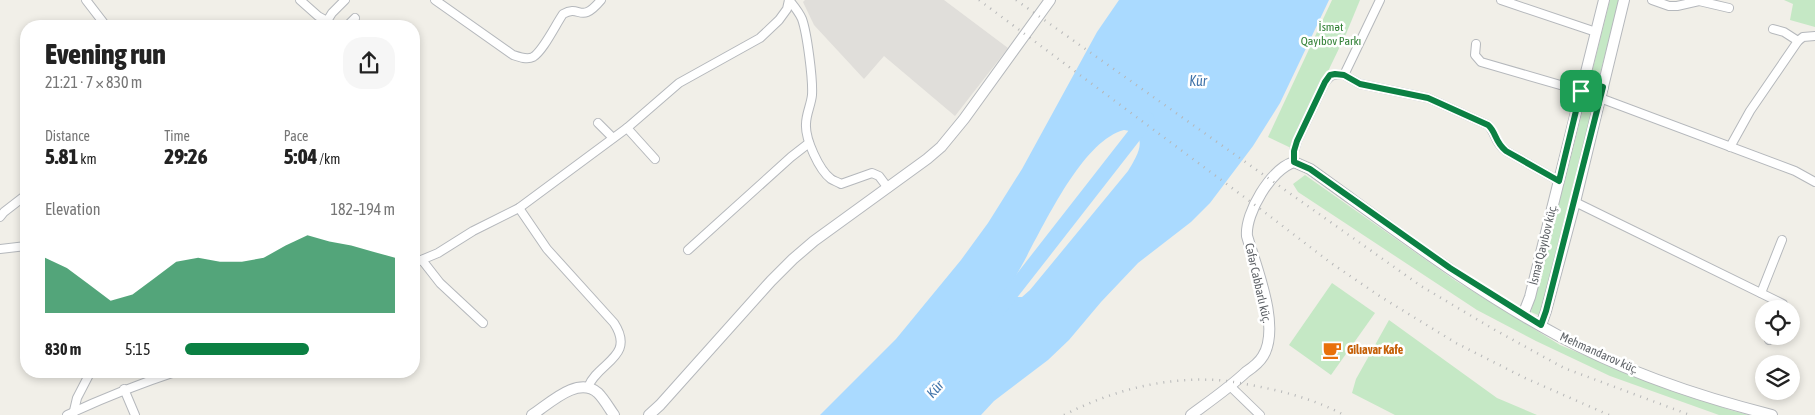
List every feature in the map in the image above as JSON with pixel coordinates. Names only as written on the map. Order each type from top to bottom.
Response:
[{"type":"street","points":[[86,0],[101,20]]},
{"type":"street","points":[[300,0],[322,20]]},
{"type":"street","points":[[328,20],[345,0]]},
{"type":"street","points":[[435,0],[513,55],[522,58],[531,58],[538,53],[563,14],[573,11],[587,14],[601,0]]},
{"type":"street","points":[[789,0],[802,19],[812,84],[812,95],[806,124],[809,144],[823,170],[830,178],[841,184],[872,173],[879,176],[888,188]]},
{"type":"street","points":[[483,323],[440,284],[422,260],[519,208],[627,128],[689,76],[719,62],[760,38],[779,20],[787,9],[789,0]]},
{"type":"street","points":[[649,415],[771,281],[793,260],[814,241],[927,159],[950,136],[1050,0]]},
{"type":"street","points":[[1344,75],[1380,0]]},
{"type":"street","points":[[1501,0],[1596,32]]},
{"type":"street","name":"İsmət Qayıbov küç.","points":[[1523,315],[1530,297],[1604,0]]},
{"type":"street","name":"İsmət Qayıbov küç.","points":[[1541,325],[1575,202],[1624,0]]},
{"type":"street","points":[[1652,0],[1670,6],[1699,1],[1729,8]]},
{"type":"street","points":[[1773,29],[1784,32],[1798,41]]},
{"type":"street","points":[[1730,147],[1754,103],[1798,41],[1803,37],[1815,36]]},
{"type":"street","points":[[1476,44],[1475,55],[1482,62],[1582,86],[1603,87]]},
{"type":"street","points":[[1294,162],[1294,151],[1297,141],[1325,82],[1330,75],[1335,74],[1344,75],[1360,84],[1428,98],[1488,125],[1492,129],[1498,145],[1559,181]]},
{"type":"street","points":[[1600,98],[1795,171],[1815,182]]},
{"type":"street","points":[[598,123],[613,138]]},
{"type":"street","points":[[627,128],[655,159]]},
{"type":"street","points":[[688,250],[791,156],[809,144]]},
{"type":"street","name":"Cəfər Cabbarlı küç.","points":[[1191,415],[1230,386],[1262,358],[1269,342],[1268,312],[1247,236],[1246,226],[1263,191],[1281,168],[1294,162]]},
{"type":"street","name":"Mehmandarov küç.","points":[[1294,162],[1310,169],[1416,245],[1523,315],[1574,343],[1617,363],[1719,401],[1772,415]]},
{"type":"street","points":[[0,217],[20,200]]},
{"type":"street","points":[[1575,202],[1776,300]]},
{"type":"street","points":[[519,208],[547,249],[620,331],[620,349],[615,357],[595,376],[588,388]]},
{"type":"street","points":[[1761,293],[1782,240]]},
{"type":"street","points":[[0,249],[20,247]]},
{"type":"street","points":[[71,414],[87,378]]},
{"type":"street","points":[[71,414],[96,400],[157,378]]},
{"type":"street","points":[[1230,386],[1260,415]]},
{"type":"street","points":[[532,415],[570,390],[579,387],[588,388],[596,392],[614,415]]},
{"type":"street","points":[[124,389],[135,415]]},
{"type":"shaded area","points":[[805,0],[944,0],[1008,48],[955,116],[884,56],[864,79],[814,25],[803,2]]},
{"type":"green space","name":"İsmət Qayıbov Parkı","points":[[1332,0],[1360,0],[1346,34],[1291,148],[1268,137]]},
{"type":"green space","points":[[1610,0],[1619,0],[1600,74],[1592,72]]},
{"type":"green space","points":[[1784,0],[1815,0],[1815,27],[1790,20],[1793,4]]},
{"type":"green space","points":[[1588,90],[1597,91],[1540,316],[1531,312]]},
{"type":"green space","points":[[1305,175],[1456,281],[1560,345],[1637,377],[1749,415],[1719,415],[1610,376],[1536,341],[1477,310],[1298,192],[1293,184]]},
{"type":"green space","points":[[1332,283],[1375,313],[1331,375],[1289,345]]},
{"type":"green space","points":[[1389,320],[1497,398],[1537,415],[1395,415],[1352,393],[1356,379]]},
{"type":"water","name":"Kür","points":[[1119,0],[1329,0],[1280,103],[1253,146],[1210,203],[1191,222],[1138,263],[1101,302],[1069,340],[1048,360],[994,401],[981,415],[820,415],[896,339],[961,260],[988,223],[1022,169],[1097,32]],"holes":[[[1124,130],[1132,132],[1140,141],[1140,146],[1128,171],[1030,290],[1022,297],[1011,297],[1010,290],[1014,279],[1047,218],[1075,172],[1107,138]]]},
{"type":"waterway","name":"Kür","points":[[998,310],[1147,119]]},
{"type":"railway","points":[[979,0],[1331,263],[1381,297],[1456,343],[1525,378],[1609,415]]},
{"type":"railway","points":[[1016,0],[1421,286],[1564,368],[1690,415]]},
{"type":"railway","points":[[1064,415],[1100,399],[1138,387],[1157,383],[1196,380],[1227,381],[1272,389],[1314,402],[1344,415]]},
{"type":"place","name":"Gilıavar Kafe","points":[[1332,350]]},
{"type":"route","points":[[1335,74],[1344,75],[1360,84],[1428,98],[1488,125],[1492,129],[1498,145],[1559,181],[1581,91],[1583,82],[1603,87],[1575,202],[1541,325],[1450,268],[1310,169],[1294,162],[1294,151],[1297,141],[1325,82],[1330,75],[1335,74]]}]
